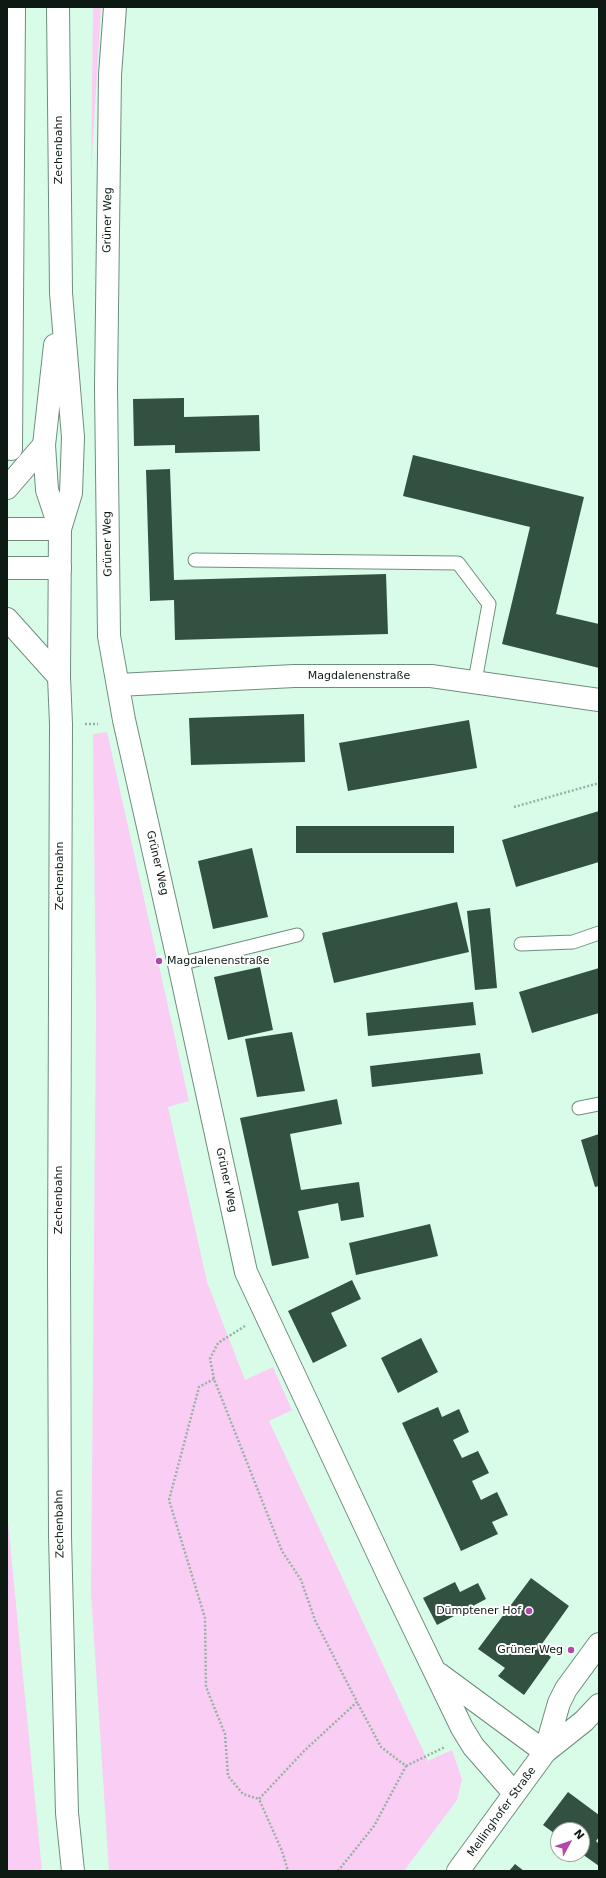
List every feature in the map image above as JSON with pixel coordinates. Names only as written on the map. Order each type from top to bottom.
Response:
[{"type":"main road","points":[[11,449],[14,7]]},
{"type":"main road","name":"Zechenbahn","points":[[58,7],[61,293],[73,437],[71,494],[60,529],[59,677],[61,724],[59,1256],[60,1528],[67,1813],[73,1871]]},
{"type":"main road","name":"Grüner Weg","points":[[115,7],[110,75],[106,387],[109,636],[124,720],[246,1272],[264,1315],[385,1570],[473,1746],[514,1793]]},
{"type":"main road","name":"Zechenbahn","points":[[60,529],[47,490],[44,445],[61,293]]},
{"type":"main road","points":[[7,488],[44,445]]},
{"type":"main road","points":[[7,529],[60,529]]},
{"type":"main road","points":[[7,568],[60,568]]},
{"type":"main road","points":[[7,619],[59,677]]},
{"type":"main road","name":"Magdalenenstraße","points":[[118,685],[294,676],[431,676],[475,681],[599,700]]},
{"type":"main road","name":"Mellinghofer Straße","points":[[545,1752],[559,1703],[566,1689],[599,1644]]},
{"type":"main road","name":"Grüner Weg","points":[[436,1672],[545,1752]]},
{"type":"main road","name":"Mellinghofer Straße","points":[[458,1871],[545,1752],[584,1721],[599,1705]]},
{"type":"lane","points":[[195,560],[458,563],[489,604],[475,681]]},
{"type":"lane","points":[[521,944],[572,942],[599,933]]},
{"type":"lane","points":[[179,964],[297,935]]},
{"type":"lane","points":[[579,1108],[599,1104]]},
{"type":"path","points":[[61,724],[96,724],[124,720]]},
{"type":"path","points":[[514,807],[599,783]]},
{"type":"path","points":[[264,1315],[218,1342],[210,1359],[214,1379],[282,1551],[301,1580],[315,1620],[380,1747],[406,1766]]},
{"type":"path","points":[[214,1379],[199,1387],[169,1500],[205,1618],[206,1687],[225,1734],[228,1776],[243,1794],[259,1799],[282,1851],[288,1871]]},
{"type":"path","points":[[259,1799],[304,1751],[357,1702]]},
{"type":"path","points":[[338,1871],[374,1826],[406,1766],[450,1745],[473,1746]]},
{"type":"shaded area","points":[[93,7],[101,7],[91,173]]},
{"type":"shaded area","points":[[107,732],[189,1101],[168,1107],[207,1282],[245,1380],[273,1367],[292,1410],[269,1421],[428,1761],[452,1750],[462,1779],[457,1800],[404,1871],[109,1871],[91,1593],[96,1013],[93,734]]},
{"type":"shaded area","points":[[7,1512],[42,1871],[7,1871]]},
{"type":"building","points":[[184,398],[184,417],[259,415],[260,451],[175,453],[175,445],[134,446],[133,399]]},
{"type":"building","points":[[413,455],[584,497],[556,614],[599,624],[599,668],[502,644],[530,527],[403,496]]},
{"type":"building","points":[[170,469],[174,580],[386,574],[388,634],[175,640],[174,600],[150,601],[146,470]]},
{"type":"building","points":[[304,714],[305,762],[191,765],[189,718]]},
{"type":"building","points":[[469,720],[477,768],[348,791],[339,743]]},
{"type":"building","points":[[599,811],[599,862],[516,887],[502,840]]},
{"type":"building","points":[[296,826],[454,826],[454,853],[296,853]]},
{"type":"building","points":[[252,848],[268,917],[213,929],[198,861]]},
{"type":"building","points":[[457,902],[469,952],[334,983],[322,933]]},
{"type":"building","points":[[490,908],[497,988],[475,990],[467,911]]},
{"type":"building","points":[[260,967],[273,1030],[228,1040],[214,977]]},
{"type":"building","points":[[599,968],[599,1013],[532,1033],[519,992]]},
{"type":"building","points":[[473,1002],[476,1025],[368,1036],[366,1013]]},
{"type":"building","points":[[292,1032],[305,1091],[257,1097],[245,1039]]},
{"type":"building","points":[[480,1053],[483,1074],[372,1087],[370,1066]]},
{"type":"building","points":[[337,1099],[342,1124],[290,1134],[301,1190],[359,1182],[364,1217],[341,1221],[338,1203],[298,1211],[309,1258],[272,1266],[240,1118]]},
{"type":"building","points":[[599,1134],[599,1186],[595,1187],[581,1140]]},
{"type":"building","points":[[430,1224],[438,1256],[356,1275],[349,1243]]},
{"type":"building","points":[[352,1280],[361,1299],[331,1313],[347,1346],[313,1363],[288,1311]]},
{"type":"building","points":[[421,1338],[438,1372],[398,1393],[381,1358]]},
{"type":"building","points":[[438,1407],[442,1417],[459,1409],[469,1432],[453,1440],[462,1458],[478,1451],[489,1473],[472,1481],[481,1500],[497,1492],[508,1515],[492,1522],[498,1534],[461,1551],[402,1423]]},
{"type":"building","points":[[531,1578],[569,1606],[539,1648],[551,1657],[524,1695],[498,1676],[505,1668],[478,1649]]},
{"type":"building","points":[[455,1582],[460,1592],[478,1583],[486,1599],[437,1625],[423,1598]]},
{"type":"building","points":[[568,1792],[599,1815],[599,1837],[596,1841],[599,1844],[599,1866],[590,1860],[590,1822],[550,1822],[550,1830],[543,1825]]},
{"type":"building","points":[[515,1864],[524,1871],[509,1871]]},
{"type":"place","name":"Magdalenenstraße","points":[[159,961]]},
{"type":"place","name":"Dümptener Hof","points":[[529,1611]]},
{"type":"place","name":"Grüner Weg","points":[[571,1650]]}]
